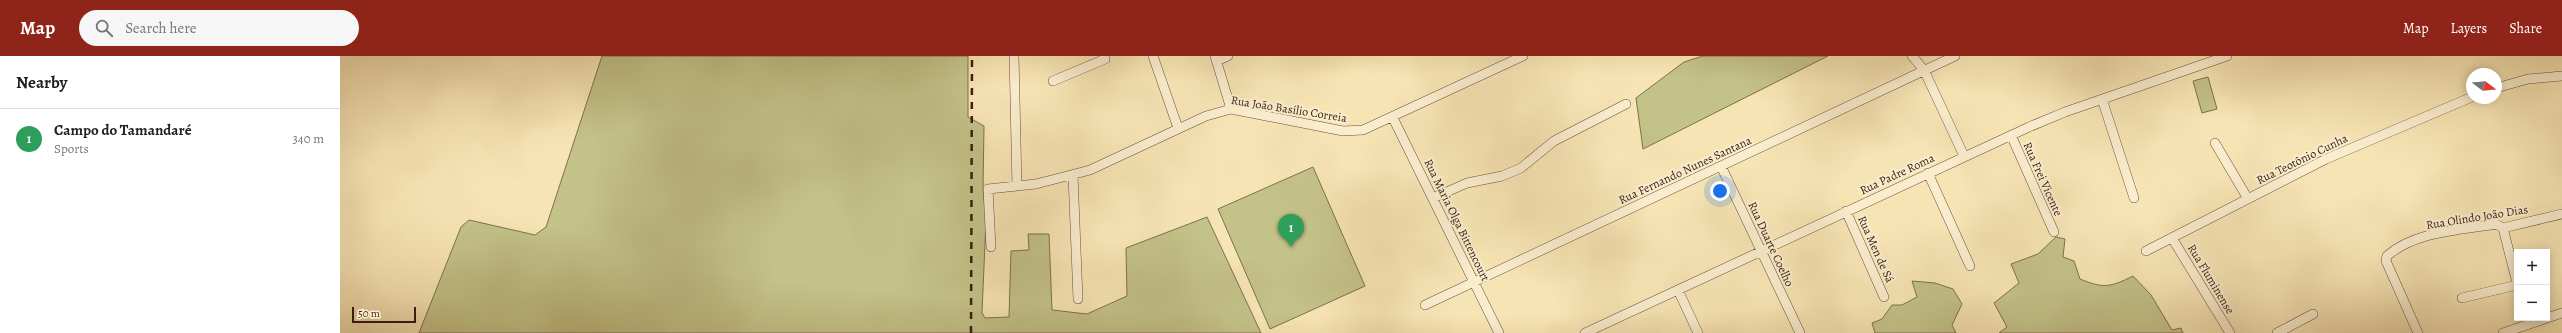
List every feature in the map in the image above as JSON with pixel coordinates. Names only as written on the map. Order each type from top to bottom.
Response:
[{"type":"street","points":[[1014,56],[1017,186]]},
{"type":"street","points":[[1053,81],[1105,59],[1104,56]]},
{"type":"street","points":[[1153,56],[1178,128]]},
{"type":"street","points":[[1228,56],[1216,59],[1231,109]]},
{"type":"street","name":"Rua João Basílio Correia","points":[[990,247],[988,189],[1017,186],[1073,175],[1107,164],[1178,128],[1206,116],[1231,109],[1348,131],[1372,128],[1523,56]]},
{"type":"street","points":[[1912,56],[1924,70],[1964,156]]},
{"type":"street","name":"Rua Fernando Nunes Santana","points":[[1425,305],[1954,56]]},
{"type":"street","name":"Rua Padre Roma","points":[[1586,333],[2011,135],[2102,99],[2227,56]]},
{"type":"street","points":[[2502,86],[2528,79],[2562,76]]},
{"type":"street","points":[[2102,99],[2134,198]]},
{"type":"street","name":"Rua Teotônio Cunha","points":[[2146,251],[2336,154],[2466,100]]},
{"type":"street","points":[[1434,198],[1467,183],[1502,176],[1521,168],[1554,141],[1626,104]]},
{"type":"street","name":"Rua Maria Olga Bittencourt","points":[[1393,118],[1434,198],[1499,333]]},
{"type":"street","name":"Rua Frei Vicente","points":[[2011,135],[2054,232]]},
{"type":"street","points":[[2215,143],[2248,199]]},
{"type":"street","name":"Rua Duarte Coelho","points":[[1721,166],[1800,333]]},
{"type":"street","points":[[1928,173],[1970,266]]},
{"type":"street","points":[[1073,175],[1078,299]]},
{"type":"street","name":"Rua Men de Sá","points":[[1846,211],[1884,297]]},
{"type":"street","name":"Rua Olindo João Dias","points":[[2418,333],[2386,261],[2387,256],[2405,244],[2438,234],[2496,224],[2502,228],[2562,214]]},
{"type":"street","points":[[2502,228],[2514,273]]},
{"type":"street","name":"Rua Fluminense","points":[[2172,238],[2230,333]]},
{"type":"street","points":[[2462,298],[2514,285]]},
{"type":"street","points":[[1678,290],[1698,333]]},
{"type":"street","points":[[2550,317],[2562,313]]},
{"type":"street","points":[[2277,333],[2313,314]]},
{"type":"street","points":[[2503,332],[2538,321]]},
{"type":"shaded area","points":[[602,56],[968,56],[968,117],[984,126],[983,188],[986,220],[982,313],[985,318],[1009,317],[1011,251],[1029,250],[1028,234],[1049,234],[1052,310],[1087,314],[1127,296],[1126,248],[1207,217],[1261,333],[419,333],[461,227],[469,220],[535,235],[546,227]]},
{"type":"shaded area","points":[[1703,56],[1828,56],[1643,149],[1636,98],[1684,62]]},
{"type":"shaded area","points":[[2208,77],[2217,109],[2202,113],[2193,81]]},
{"type":"shaded area","points":[[1313,167],[1365,286],[1270,329],[1218,209]]},
{"type":"shaded area","points":[[2056,237],[2065,239],[2063,257],[2074,261],[2080,279],[2095,284],[2107,285],[2119,283],[2133,276],[2151,295],[2172,330],[2181,328],[2183,333],[1999,333],[2007,327],[1994,303],[2019,283],[2011,264],[2038,254]]},
{"type":"shaded area","points":[[1912,281],[1935,283],[1953,289],[1962,304],[1952,325],[1956,333],[1875,333],[1872,323],[1882,319],[1892,305],[1902,305],[1917,297]]},
{"type":"railway","points":[[971,333],[972,56]]},
{"type":"place","name":"Campo do Tamandaré","points":[[1291,247]]}]
